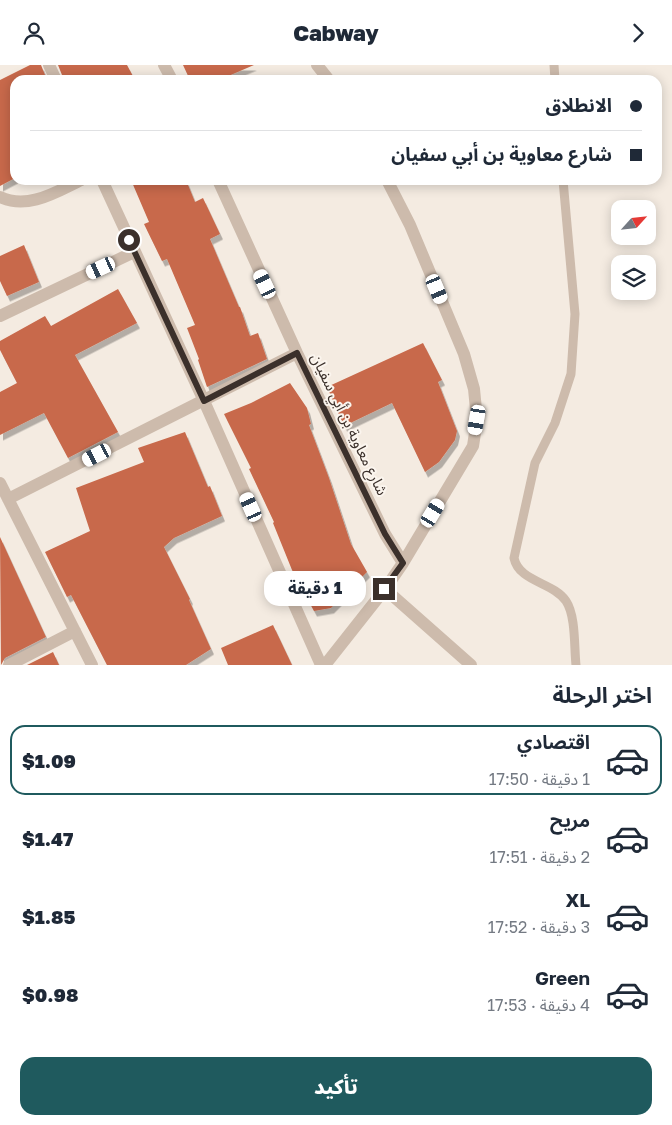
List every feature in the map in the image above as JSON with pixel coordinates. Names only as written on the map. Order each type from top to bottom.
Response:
[{"type":"street","points":[[0,197],[18,203],[47,197],[71,185]]},
{"type":"street","points":[[104,185],[323,665],[403,563],[473,446],[477,420],[474,389],[464,354],[410,225],[390,185]]},
{"type":"street","name":"شارع معاوية بن أبي سفيان","points":[[220,185],[297,353],[385,534],[403,563]]},
{"type":"street","points":[[0,315],[134,252]]},
{"type":"street","points":[[8,499],[297,353]]},
{"type":"street","points":[[0,483],[92,665]]},
{"type":"street","points":[[384,589],[471,665]]},
{"type":"street","points":[[9,665],[75,631]]},
{"type":"lane","points":[[563,185],[575,314],[571,374],[555,423],[535,463],[514,558],[516,566],[521,572],[561,595],[567,603],[572,617],[576,665]]},
{"type":"building","points":[[30,65],[41,65],[45,75],[10,75]]},
{"type":"building","points":[[58,65],[127,65],[132,75],[62,75]]},
{"type":"building","points":[[183,65],[254,65],[231,75],[188,75]]},
{"type":"building","points":[[10,75],[10,181],[0,186],[0,80]]},
{"type":"building","points":[[133,185],[188,185],[195,202],[203,198],[220,234],[210,239],[240,307],[250,336],[258,333],[267,359],[207,387],[187,328],[195,325],[167,259],[162,261],[144,224],[149,222]]},
{"type":"building","points":[[24,245],[39,282],[7,296],[0,281],[0,256]]},
{"type":"building","points":[[118,289],[137,323],[75,355],[118,432],[68,458],[44,413],[0,435],[0,392],[17,383],[0,350],[0,341],[45,316],[51,326]]},
{"type":"building","points":[[423,343],[442,380],[438,382],[457,431],[455,440],[439,462],[425,472],[392,403],[344,426],[327,387]]},
{"type":"building","points":[[290,383],[307,408],[311,424],[309,425],[351,544],[367,572],[331,608],[314,611],[292,570],[274,522],[249,469],[251,468],[224,414],[251,403]]},
{"type":"building","points":[[185,432],[222,516],[174,538],[164,547],[190,599],[211,649],[186,665],[107,665],[71,595],[67,597],[45,552],[90,531],[76,488],[144,462],[138,448]]},
{"type":"building","points":[[0,537],[46,637],[5,658],[1,665]]},
{"type":"building","points":[[273,625],[292,665],[228,665],[221,648]]},
{"type":"building","points":[[53,652],[59,665],[27,665]]},
{"type":"route","points":[[129,240],[204,401],[297,353],[385,534],[403,563],[384,589]]}]
